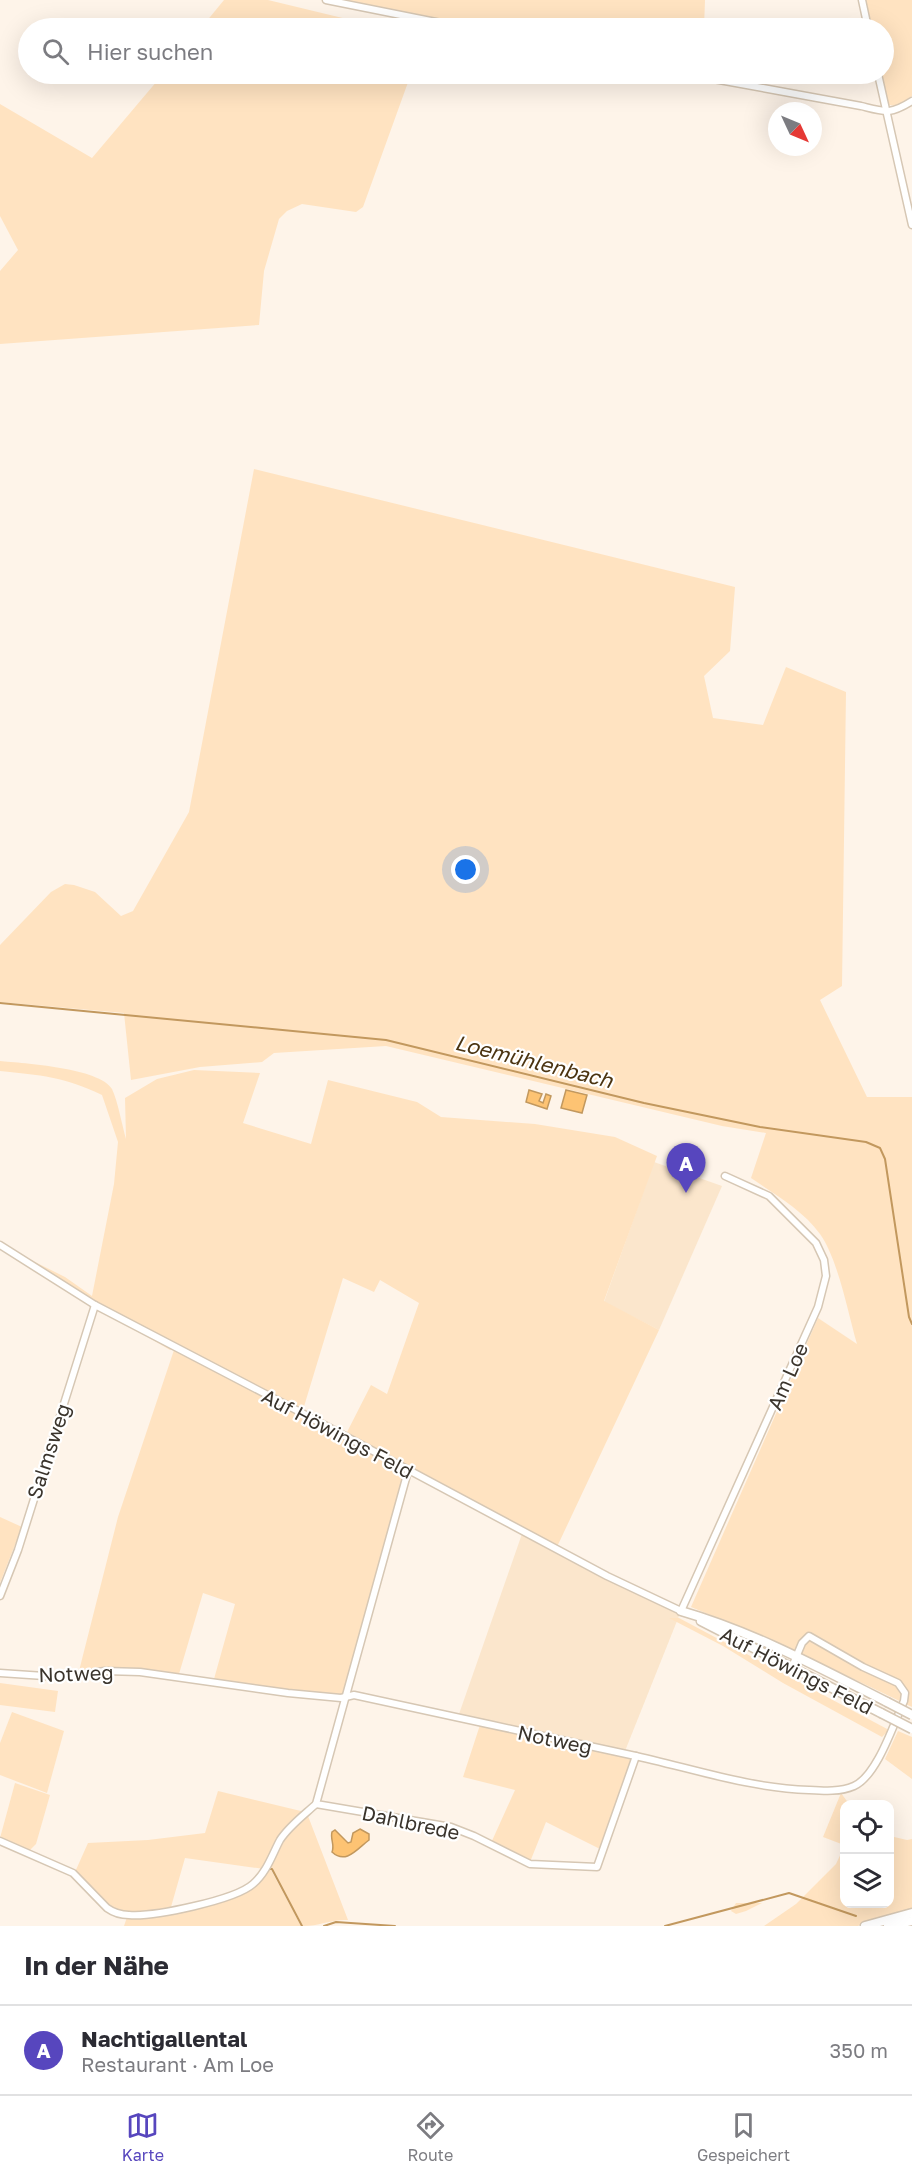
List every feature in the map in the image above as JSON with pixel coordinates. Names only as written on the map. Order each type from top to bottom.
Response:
[{"type":"main road","name":"Auf Höwings Feld","points":[[681,1611],[717,1621],[797,1656],[912,1715]]},
{"type":"main road","name":"Auf Höwings Feld","points":[[681,1611],[912,1729]]},
{"type":"main road","points":[[865,1926],[912,1913]]},
{"type":"main road","points":[[888,1926],[912,1921]]},
{"type":"street","points":[[326,0],[416,18]]},
{"type":"street","points":[[862,0],[866,18]]},
{"type":"street","points":[[741,84],[861,106],[887,113],[898,110],[912,101]]},
{"type":"street","points":[[880,84],[912,225]]},
{"type":"street","name":"Am Loe","points":[[681,1611],[818,1307],[826,1276],[824,1260],[816,1243],[777,1203],[769,1196],[725,1176]]},
{"type":"street","name":"Auf Höwings Feld","points":[[0,1245],[94,1305],[607,1576],[681,1611]]},
{"type":"street","name":"Salmsweg","points":[[0,1596],[17,1551],[94,1305]]},
{"type":"street","points":[[0,1841],[73,1873],[107,1908],[132,1916],[207,1903],[242,1892],[255,1882],[263,1873],[281,1839],[316,1804],[408,1470]]},
{"type":"street","name":"Notweg","points":[[0,1672],[59,1677],[105,1671],[140,1672],[288,1693],[341,1698],[354,1695],[636,1756],[741,1783],[777,1788],[841,1790],[864,1780],[881,1752],[904,1701],[903,1688],[898,1683],[863,1667],[809,1636],[803,1640],[792,1667]]},
{"type":"street","name":"Dahlbrede","points":[[316,1804],[451,1827],[530,1864],[597,1867],[636,1756]]},
{"type":"shaded area","points":[[224,0],[268,0],[343,18],[209,18]]},
{"type":"shaded area","points":[[340,0],[705,0],[704,18],[411,18]]},
{"type":"shaded area","points":[[866,0],[912,0],[912,96],[897,106],[889,105],[884,84],[894,84],[894,18],[870,18]]},
{"type":"shaded area","points":[[155,84],[407,84],[363,207],[356,212],[302,204],[287,211],[279,219],[264,271],[259,325],[0,344],[0,271],[18,250],[0,216],[0,104],[92,158]]},
{"type":"shaded area","points":[[254,469],[735,587],[730,651],[704,676],[713,718],[763,725],[786,667],[846,692],[842,986],[820,1000],[867,1097],[912,1097],[912,1707],[783,1645],[691,1607],[818,1318],[857,1344],[832,1257],[820,1234],[797,1210],[751,1178],[766,1133],[722,1126],[386,1046],[274,1053],[262,1062],[200,1067],[131,1080],[124,1013],[0,1002],[0,945],[51,892],[65,884],[74,885],[95,892],[121,916],[133,911],[189,812]]},
{"type":"shaded area","points":[[0,1061],[26,1063],[77,1071],[105,1082],[114,1094],[126,1139],[125,1098],[157,1079],[194,1070],[260,1073],[243,1123],[311,1144],[328,1080],[417,1102],[441,1117],[535,1124],[615,1137],[657,1156],[604,1301],[659,1330],[556,1549],[408,1471],[345,1694],[340,1696],[214,1679],[235,1604],[203,1593],[179,1674],[129,1670],[79,1671],[118,1517],[175,1347],[170,1350],[18,1261],[21,1255],[65,1277],[92,1296],[114,1184],[118,1142],[102,1095],[76,1084],[52,1078],[0,1071]],"holes":[[[343,1278],[374,1292],[380,1280],[419,1303],[387,1394],[371,1385],[345,1436],[302,1413]]]},
{"type":"shaded area","points":[[529,1090],[542,1094],[539,1101],[543,1103],[546,1094],[551,1096],[547,1109],[526,1102]]},
{"type":"shaded area","points":[[566,1090],[587,1095],[582,1113],[561,1108]]},
{"type":"shaded area","points":[[654,1162],[722,1186],[659,1330],[604,1302]]},
{"type":"shaded area","points":[[0,1517],[22,1527],[0,1583]]},
{"type":"shaded area","points":[[523,1531],[681,1611],[625,1751],[459,1714]]},
{"type":"shaded area","points":[[669,1618],[679,1618],[889,1730],[882,1737],[783,1683],[723,1646]]},
{"type":"shaded area","points":[[0,1683],[58,1691],[55,1712],[0,1705]]},
{"type":"shaded area","points":[[12,1712],[64,1731],[47,1793],[0,1775],[0,1743]]},
{"type":"shaded area","points":[[480,1725],[631,1759],[600,1849],[546,1822],[530,1862],[491,1843],[515,1790],[463,1777]]},
{"type":"shaded area","points":[[898,1731],[912,1737],[912,1779],[885,1759]]},
{"type":"shaded area","points":[[15,1783],[50,1795],[36,1844],[29,1851],[0,1838]]},
{"type":"shaded area","points":[[218,1791],[305,1812],[292,1823],[264,1869],[185,1858],[171,1907],[137,1914],[114,1910],[75,1872],[88,1843],[148,1840],[205,1833]]},
{"type":"shaded area","points":[[841,1793],[846,1800],[840,1800],[840,1843],[823,1837]]},
{"type":"shaded area","points":[[308,1816],[348,1920],[303,1926],[270,1868],[301,1926],[124,1926],[127,1917],[211,1904],[236,1897],[259,1883],[288,1835]]},
{"type":"shaded area","points":[[360,1829],[369,1834],[369,1840],[356,1851],[342,1857],[332,1852],[332,1832],[335,1830],[348,1843],[351,1842],[353,1833]]},
{"type":"shaded area","points":[[894,1837],[912,1839],[912,1910],[870,1920],[858,1926],[764,1926],[796,1904],[836,1864],[840,1856],[840,1908],[894,1908]]},
{"type":"shaded area","points":[[736,1903],[762,1903],[736,1914],[731,1911]]},
{"type":"waterway","name":"Loemühlenbach","points":[[0,1003],[386,1040],[644,1103],[760,1127],[866,1142],[880,1148],[885,1159],[909,1317],[912,1324]]},
{"type":"waterway","points":[[270,1869],[302,1926]]},
{"type":"waterway","points":[[665,1926],[789,1893],[856,1916]]},
{"type":"waterway","points":[[324,1926],[336,1922],[395,1926]]},
{"type":"place","name":"Nachtigallental","points":[[686,1193]]}]
